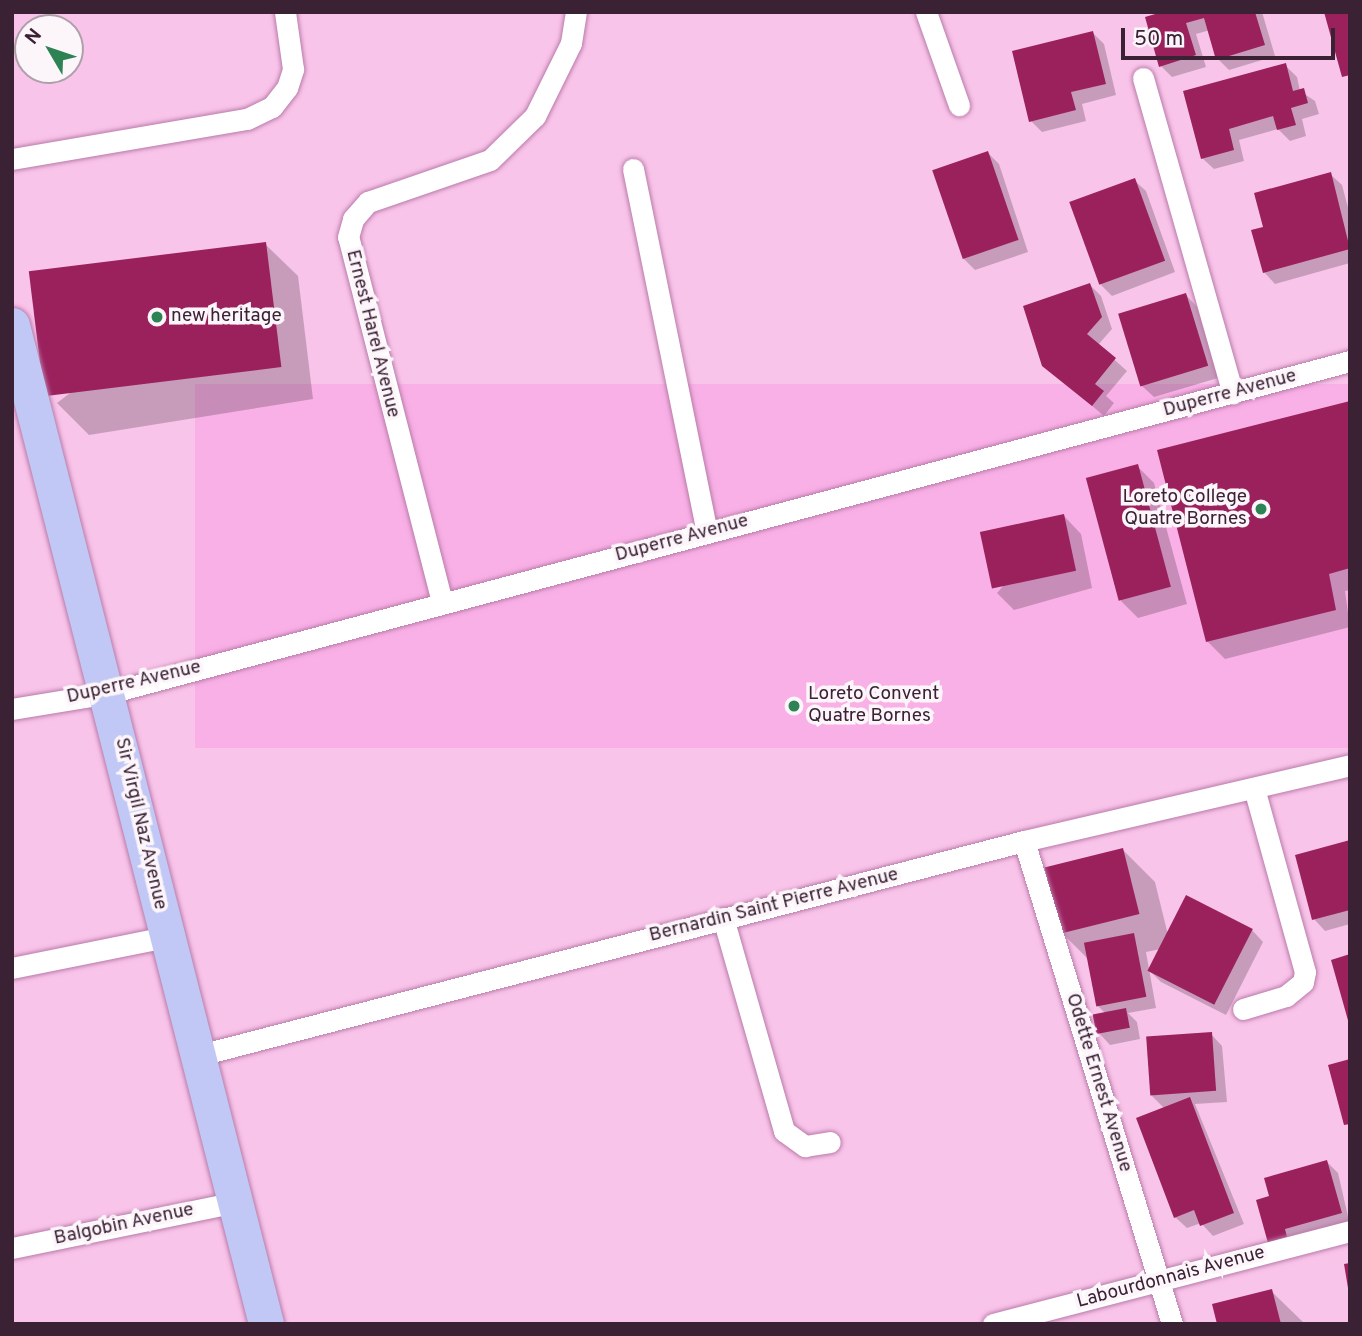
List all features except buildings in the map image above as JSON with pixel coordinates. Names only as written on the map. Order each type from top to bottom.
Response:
[{"type":"main road","name":"Sir Virgil Naz Avenue","points":[[12,326],[109,693],[166,937],[200,1055],[266,1324]]},
{"type":"street","points":[[12,159],[247,120],[272,107],[287,88],[293,69],[285,12]]},
{"type":"street","name":"Ernest Harel Avenue","points":[[442,602],[348,237],[353,219],[368,202],[490,160],[535,116],[571,43],[576,12]]},
{"type":"street","points":[[926,12],[959,105]]},
{"type":"street","points":[[1143,78],[1233,393]]},
{"type":"street","points":[[633,169],[707,533]]},
{"type":"street","name":"Duperre Avenue","points":[[12,709],[109,693],[1350,361]]},
{"type":"street","name":"Bernardin Saint Pierre Avenue","points":[[200,1055],[1024,841],[1350,765]]},
{"type":"street","points":[[1243,1009],[1286,996],[1303,982],[1305,972],[1254,788]]},
{"type":"street","name":"Odette Ernest Avenue","points":[[1024,841],[1172,1324]]},
{"type":"street","points":[[723,918],[784,1131],[805,1146],[830,1142]]},
{"type":"street","points":[[12,968],[166,937]]},
{"type":"street","name":"Balgobin Avenue","points":[[12,1248],[236,1202]]},
{"type":"street","name":"Labourdonnais Avenue","points":[[993,1324],[1350,1231]]},
{"type":"shaded area","points":[[195,384],[1350,384],[1350,748],[195,748]]},
{"type":"place","name":"new heritage","points":[[157,317]]},
{"type":"place","name":"Loreto College Quatre Bornes","points":[[1261,509]]},
{"type":"place","name":"Loreto Convent Quatre Bornes","points":[[794,706]]}]
